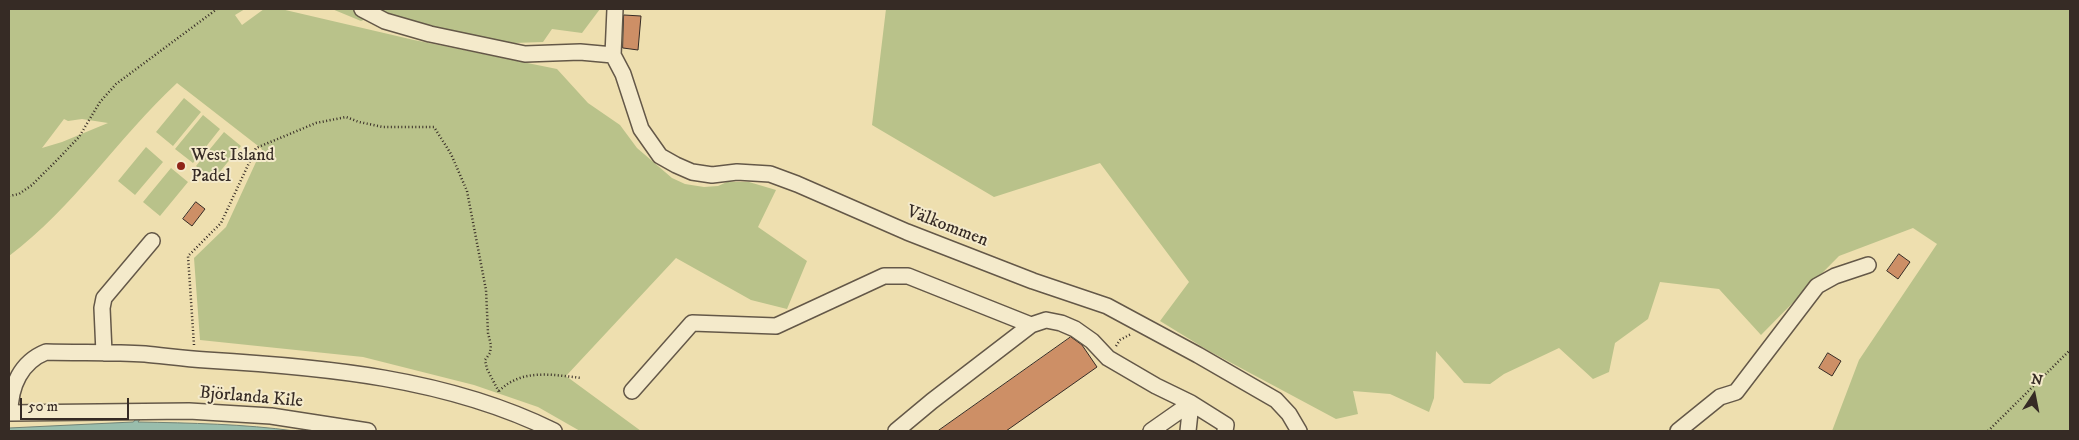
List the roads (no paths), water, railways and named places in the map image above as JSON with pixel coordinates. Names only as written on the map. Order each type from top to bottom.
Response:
[{"type":"street","points":[[362,9],[385,21],[430,34],[525,54],[580,52],[613,55],[615,9]]},
{"type":"street","name":"Välkommen","points":[[613,55],[624,74],[641,129],[660,156],[676,165],[692,172],[712,175],[737,172],[770,174],[906,232],[1033,281],[1107,306],[1276,400],[1289,414],[1299,431]]},
{"type":"street","points":[[152,241],[104,298],[102,308],[104,353],[144,354],[308,368],[382,378],[455,394],[493,406],[536,428],[554,431]]},
{"type":"street","points":[[1678,431],[1720,397],[1736,392],[1817,286],[1835,276],[1868,265]]},
{"type":"street","points":[[632,391],[692,323],[776,326],[884,276],[908,276],[1032,325]]},
{"type":"street","points":[[896,431],[1032,325],[1046,320],[1061,322],[1092,341],[1108,358],[1156,386],[1191,402],[1227,429]]},
{"type":"street","name":"Björlanda Kile","points":[[104,353],[46,352],[37,356],[26,365],[18,378],[10,401],[10,413],[189,411],[271,416],[368,431]]},
{"type":"street","points":[[1151,431],[1191,402]]},
{"type":"street","points":[[1188,431],[1191,402]]},
{"type":"place","name":"West Island Padel","points":[[181,166]]}]
